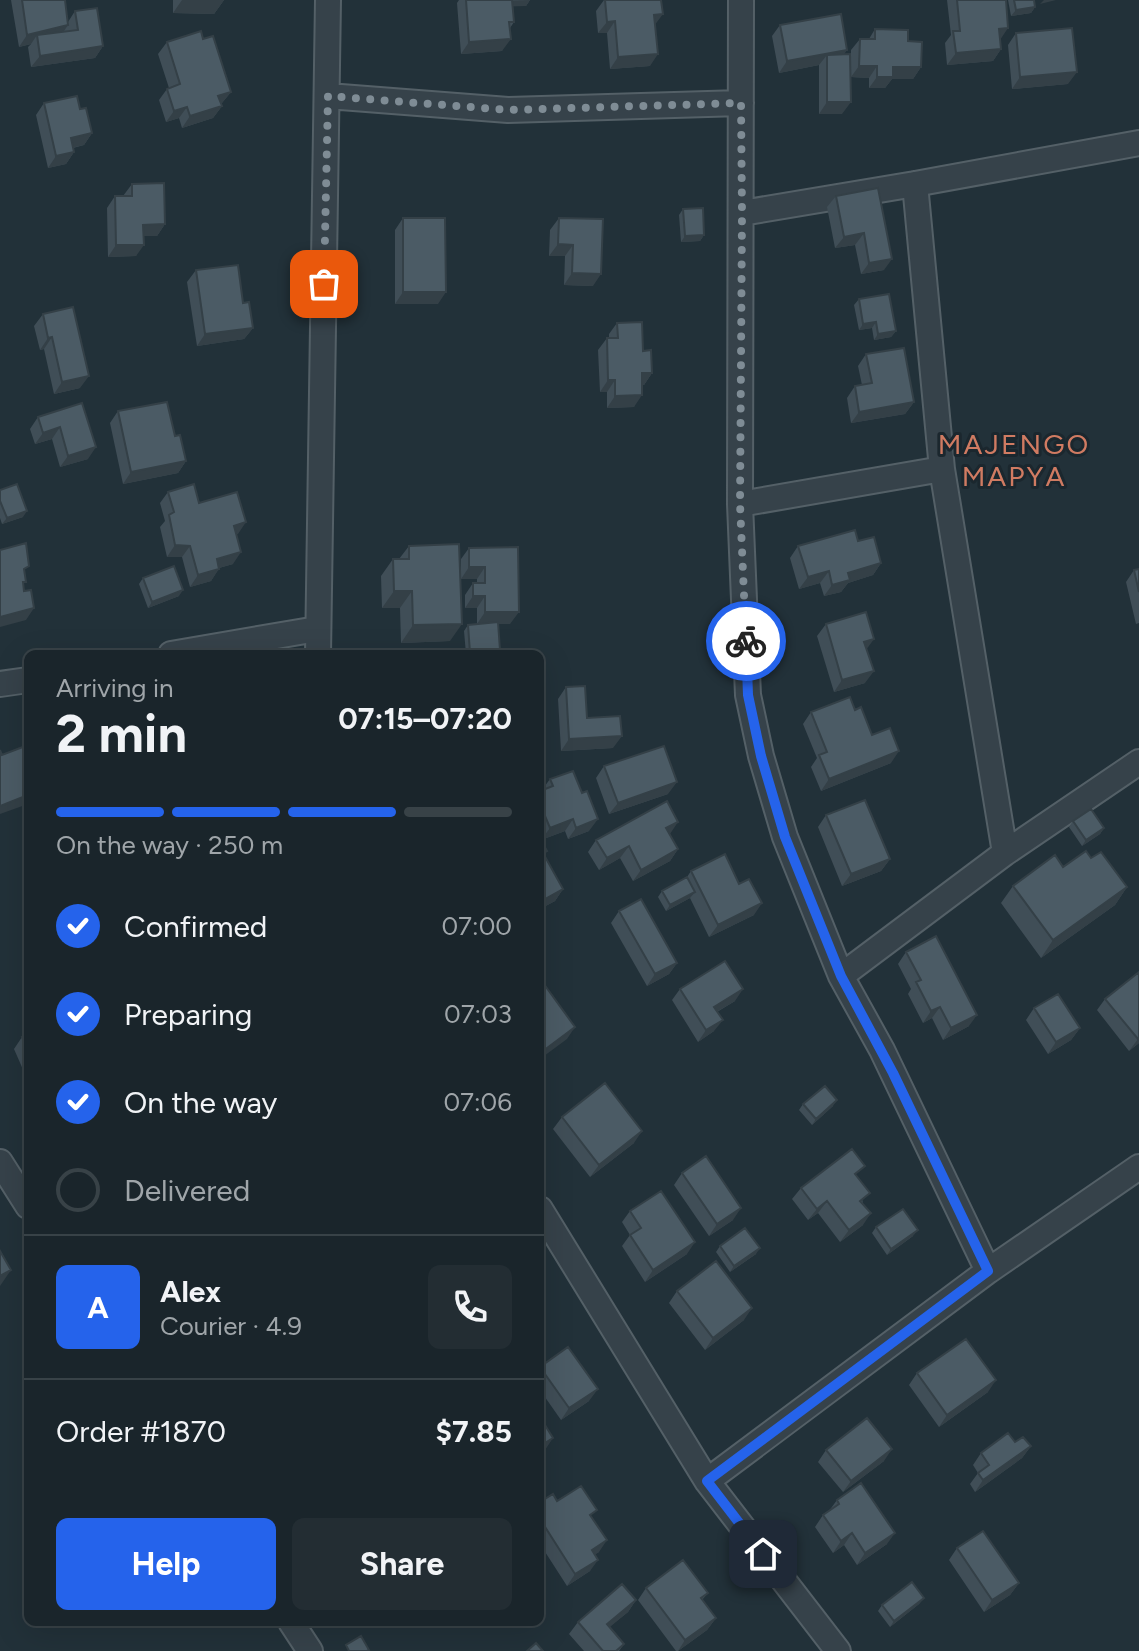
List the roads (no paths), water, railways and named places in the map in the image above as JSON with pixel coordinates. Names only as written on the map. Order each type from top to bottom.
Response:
[{"type":"street","points":[[318,650],[328,0]]},
{"type":"street","points":[[741,0],[740,504],[748,695],[761,756],[785,837],[841,976],[889,1063],[988,1271]]},
{"type":"street","points":[[328,96],[508,110],[741,103]]},
{"type":"street","points":[[742,213],[1139,143]]},
{"type":"street","points":[[915,184],[942,469],[1005,853]]},
{"type":"street","points":[[740,504],[942,469]]},
{"type":"street","points":[[194,650],[317,629]]},
{"type":"street","points":[[0,684],[24,681]]},
{"type":"street","points":[[841,976],[1005,853],[1139,762]]},
{"type":"street","points":[[0,1162],[24,1200]]},
{"type":"street","points":[[707,1481],[988,1271],[1139,1167]]},
{"type":"street","points":[[544,1216],[707,1481],[838,1651]]},
{"type":"street","points":[[294,1626],[310,1651]]},
{"type":"district","name":"MAJENGO MAPYA","points":[[1014,460]]}]
